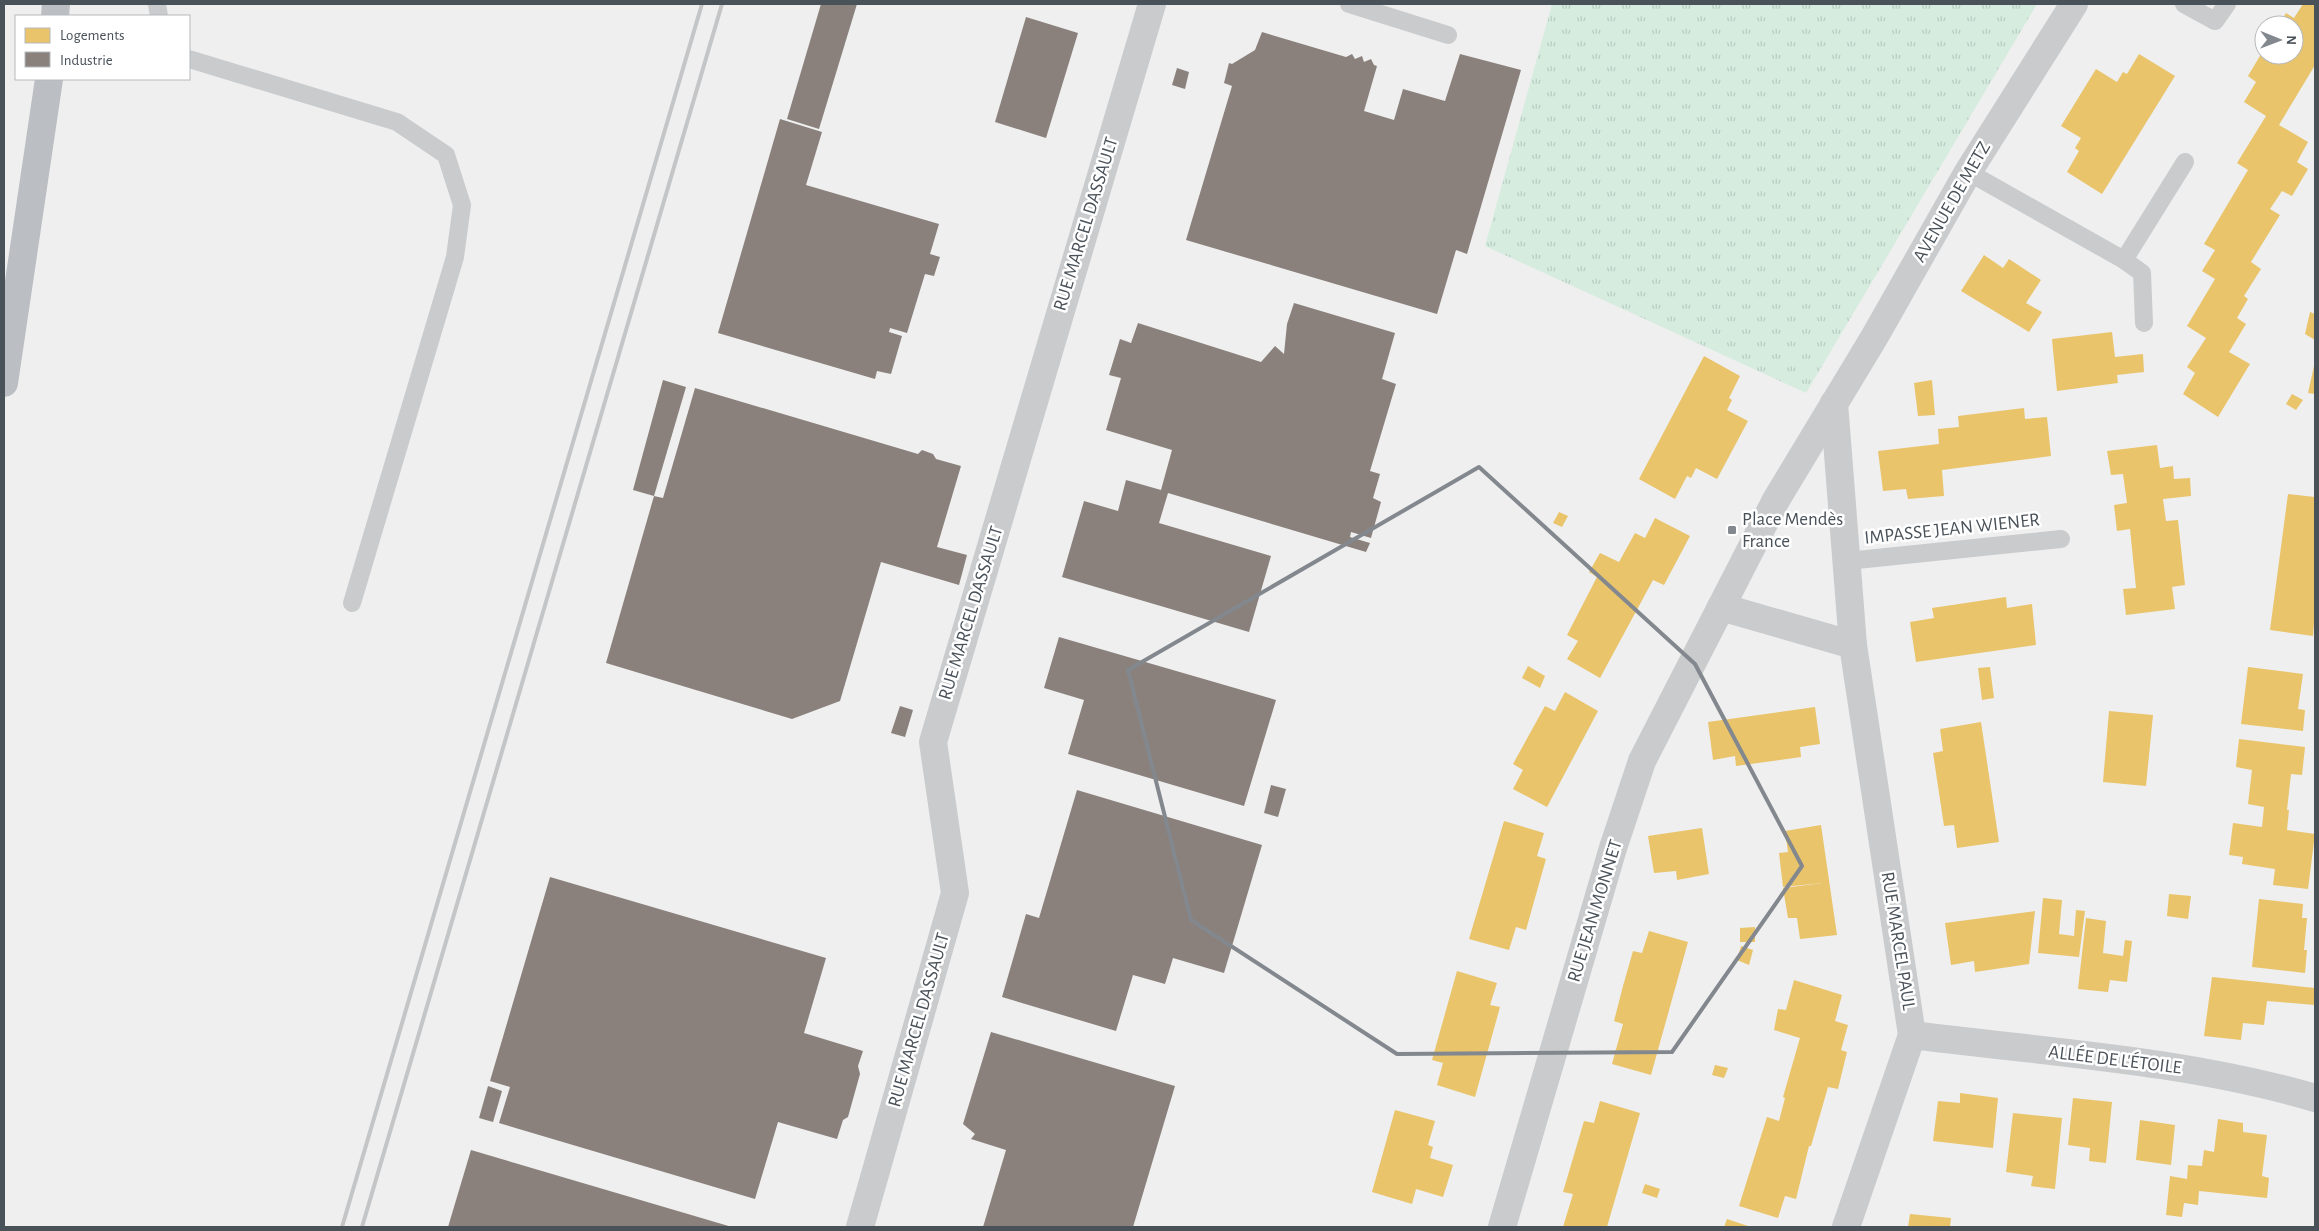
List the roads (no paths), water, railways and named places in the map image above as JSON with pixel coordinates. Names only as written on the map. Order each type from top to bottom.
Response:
[{"type":"highway","points":[[4,383],[49,80]]},
{"type":"street","name":"RUE MARCEL DASSAULT","points":[[860,1227],[955,893],[933,742],[1152,4]]},
{"type":"street","name":"AVENUE DE METZ","points":[[1721,607],[1776,500],[1875,336],[1968,172],[2074,4]]},
{"type":"street","name":"RUE MARCEL PAUL","points":[[1834,402],[1853,645],[1912,1035],[1846,1227]]},
{"type":"street","points":[[1721,607],[1853,645]]},
{"type":"street","name":"RUE JEAN MONNET","points":[[1502,1227],[1613,848],[1642,761],[1721,607]]},
{"type":"street","name":"ALLÉE DE L'ÉTOILE","points":[[1912,1035],[2207,1071],[2266,1084],[2315,1098]]},
{"type":"lane","points":[[1350,4],[1448,35]]},
{"type":"lane","points":[[2184,4],[2216,21],[2226,4]]},
{"type":"lane","points":[[190,59],[397,122],[446,155],[462,204],[455,257],[352,603]]},
{"type":"lane","points":[[2124,260],[2185,162]]},
{"type":"lane","points":[[1968,172],[2124,260],[2142,273],[2144,323]]},
{"type":"lane","name":"IMPASSE JEAN WIENER","points":[[1847,562],[2061,539]]},
{"type":"railway","points":[[342,1227],[702,4]]},
{"type":"railway","points":[[362,1227],[722,4]]},
{"type":"place","name":"Place Mendès France","points":[[1732,530]]}]
